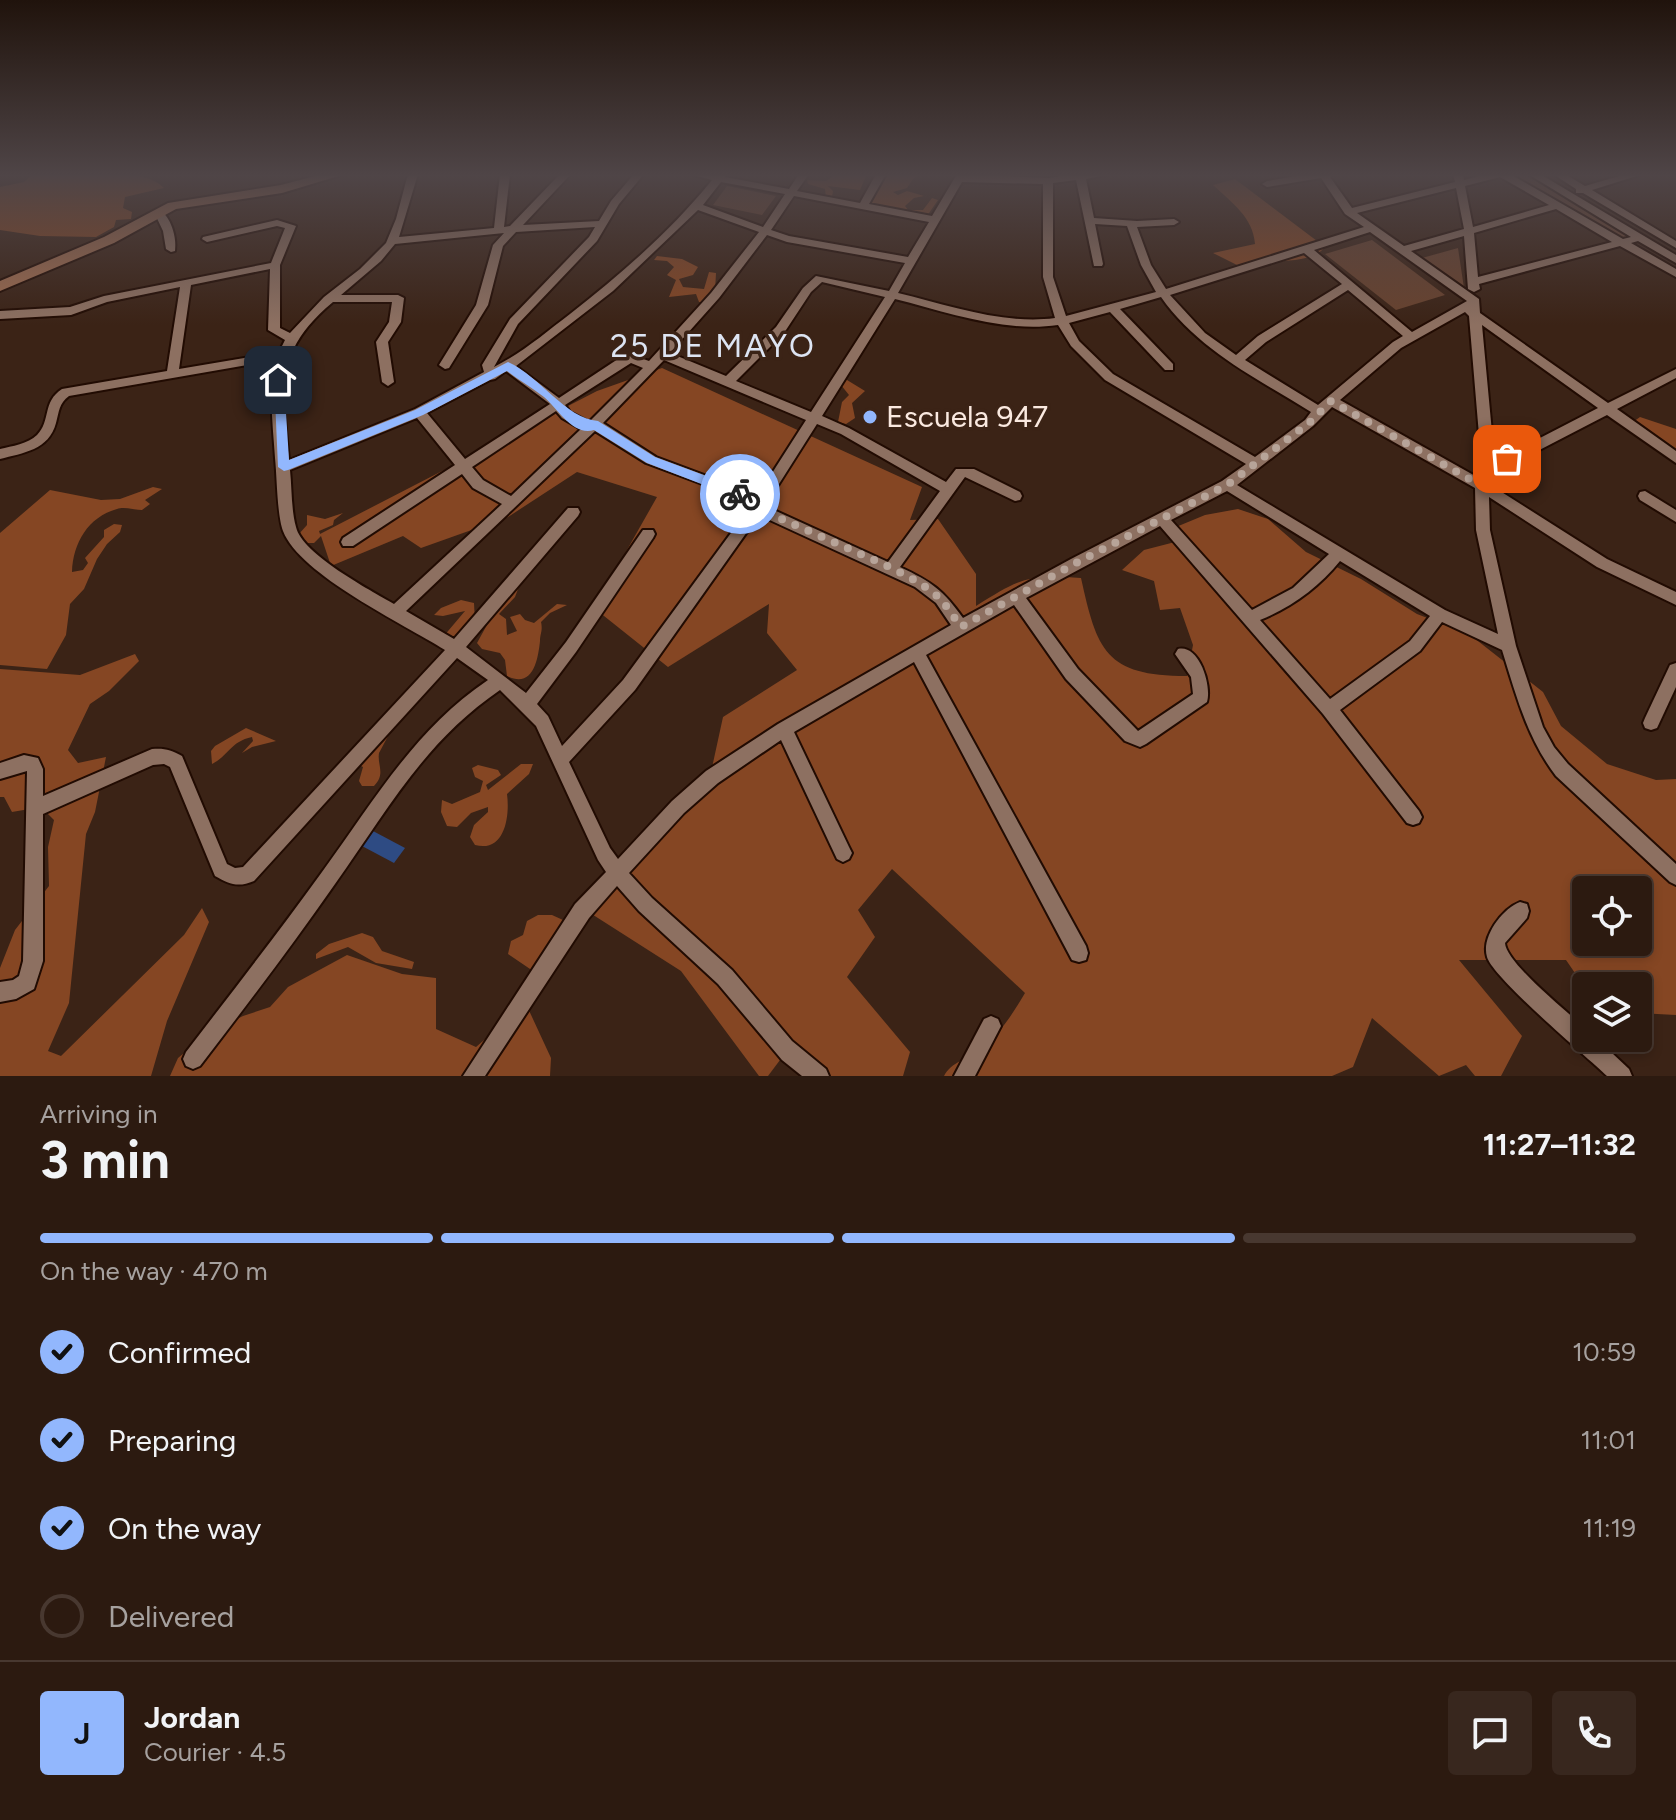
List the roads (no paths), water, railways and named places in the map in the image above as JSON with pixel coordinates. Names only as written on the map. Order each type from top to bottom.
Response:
[{"type":"street","points":[[0,287],[19,276],[109,240],[137,224]]},
{"type":"street","points":[[165,224],[171,249]]},
{"type":"street","points":[[207,239],[281,224]]},
{"type":"street","points":[[288,224],[292,230],[275,265],[274,330],[292,339]]},
{"type":"street","points":[[397,224],[392,241],[372,263],[303,323],[283,355],[278,380],[289,529],[295,542],[316,562],[455,649],[528,703],[542,721],[604,854],[616,873],[657,918],[700,952],[746,998],[782,1046],[819,1076]]},
{"type":"street","points":[[499,230],[500,224]]},
{"type":"street","points":[[445,365],[482,305],[498,245],[518,224]]},
{"type":"street","points":[[392,241],[599,224]]},
{"type":"street","points":[[491,376],[488,365],[514,322],[593,239],[603,224]]},
{"type":"street","points":[[284,467],[419,412],[508,366],[609,289],[678,224]]},
{"type":"street","points":[[750,224],[805,243],[911,261]]},
{"type":"street","points":[[394,613],[664,355],[733,278],[771,224]]},
{"type":"street","points":[[561,759],[629,685],[759,504],[893,293],[933,224]]},
{"type":"street","points":[[1048,224],[1048,277],[1062,321],[1075,343],[1109,377],[1257,464]]},
{"type":"street","points":[[1092,224],[1098,264]]},
{"type":"street","points":[[1131,224],[1143,263],[1164,294],[1209,343],[1237,361],[1482,486],[1602,563],[1676,599]]},
{"type":"street","points":[[1366,224],[1403,250],[1471,307],[1676,458]]},
{"type":"street","points":[[1468,224],[1474,282],[1471,307],[1488,459],[1482,486],[1483,530],[1508,646],[1536,730],[1548,752],[1605,811],[1676,876]]},
{"type":"street","points":[[1403,250],[1490,224]]},
{"type":"street","points":[[1585,224],[1676,274]]},
{"type":"street","points":[[1616,224],[1676,260]]},
{"type":"street","points":[[1641,224],[1676,245]]},
{"type":"street","points":[[727,383],[780,330],[807,290],[820,278],[1016,323],[1062,321],[1164,294],[1371,228]]},
{"type":"street","points":[[1474,282],[1639,238]]},
{"type":"street","points":[[1305,248],[1410,336]]},
{"type":"street","points":[[0,315],[71,311],[104,299],[275,265]]},
{"type":"street","points":[[172,374],[186,284]]},
{"type":"street","points":[[1237,361],[1262,339],[1348,285]]},
{"type":"street","points":[[328,299],[398,298],[395,322],[383,336],[388,382]]},
{"type":"street","points":[[1112,307],[1169,367]]},
{"type":"street","points":[[473,1076],[582,911],[678,807],[712,777],[784,729],[961,627],[1227,485],[1309,423],[1383,355],[1410,336],[1471,307]]},
{"type":"street","points":[[0,454],[30,446],[42,439],[58,396],[66,392],[283,355]]},
{"type":"street","points":[[664,355],[845,431],[947,489]]},
{"type":"street","points":[[348,542],[628,359],[652,367]]},
{"type":"street","points":[[508,366],[560,405],[566,415],[651,460],[759,504],[892,568],[934,592],[961,627]]},
{"type":"street","points":[[1488,459],[1515,457],[1676,373]]},
{"type":"street","points":[[419,412],[478,484],[511,502]]},
{"type":"street","points":[[892,568],[961,472],[969,472],[1015,496]]},
{"type":"street","points":[[1227,485],[1440,614],[1508,646]]},
{"type":"street","points":[[1645,496],[1676,517]]},
{"type":"street","points":[[34,809],[152,757],[166,756],[176,762],[221,870],[234,877],[248,875],[455,649],[573,512]]},
{"type":"street","points":[[1162,519],[1329,709],[1413,817]]},
{"type":"street","points":[[528,703],[571,647],[648,534]]},
{"type":"street","points":[[1249,618],[1279,607],[1325,570],[1338,553]]},
{"type":"street","points":[[1017,598],[1072,674],[1131,736],[1140,739],[1201,697],[1199,675],[1183,654]]},
{"type":"street","points":[[1329,709],[1415,646],[1440,614]]},
{"type":"street","points":[[917,653],[1079,953]]},
{"type":"street","points":[[1651,723],[1676,670]]},
{"type":"street","points":[[193,1059],[329,879],[423,744],[466,702],[500,681]]},
{"type":"street","points":[[784,729],[843,853]]},
{"type":"street","points":[[0,771],[24,763],[32,764],[35,769],[33,961],[27,982],[16,989],[0,992]]},
{"type":"street","points":[[1520,911],[1495,940],[1496,955],[1516,978],[1622,1076]]},
{"type":"street","points":[[964,1076],[991,1026]]},
{"type":"water","points":[[373,831],[405,848],[394,863],[362,846]]},
{"type":"place","name":"Escuela 947","points":[[870,417]]},
{"type":"district","name":"25 DE MAYO","points":[[713,346]]}]
